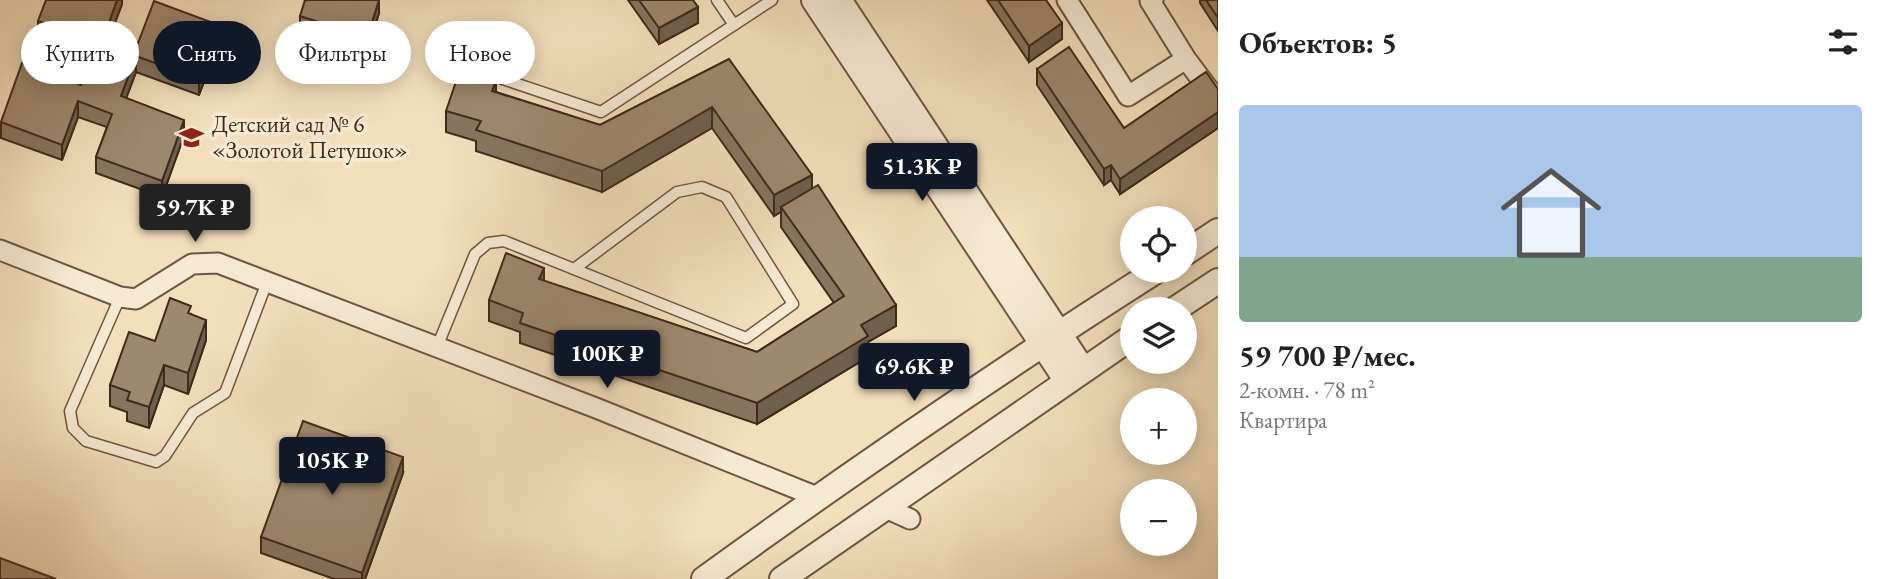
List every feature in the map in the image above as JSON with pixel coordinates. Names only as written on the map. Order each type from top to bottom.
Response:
[{"type":"street","points":[[814,0],[1075,375]]},
{"type":"street","points":[[839,0],[1050,338]]},
{"type":"street","points":[[1068,0],[1128,96],[1186,59]]},
{"type":"street","points":[[1153,0],[1150,1],[1186,59],[1218,102]]},
{"type":"street","points":[[1197,245],[1218,232]]},
{"type":"street","points":[[0,250],[120,297],[136,299],[192,264],[218,264],[596,408],[817,497]]},
{"type":"street","points":[[1194,297],[1218,281]]},
{"type":"street","points":[[704,579],[817,497],[1050,338],[1137,283]]},
{"type":"street","points":[[782,579],[1120,345]]},
{"type":"street","points":[[886,508],[910,519]]},
{"type":"lane","points":[[717,0],[734,25]]},
{"type":"lane","points":[[518,84],[601,112],[772,0]]},
{"type":"lane","points":[[437,347],[475,254],[488,243],[504,242],[574,270],[747,338],[793,304],[726,197],[702,187],[677,192],[574,270]]},
{"type":"lane","points":[[120,297],[71,411],[73,428],[86,441],[156,462],[165,456],[193,413],[225,393],[267,282]]},
{"type":"building","points":[[46,0],[117,0],[110,21],[38,21]]},
{"type":"building","points":[[305,0],[379,0],[372,21],[315,21],[300,16]]},
{"type":"building","points":[[639,0],[693,0],[698,7],[659,28]]},
{"type":"building","points":[[998,0],[1046,0],[1062,23],[1029,46]]},
{"type":"building","points":[[1206,0],[1218,0],[1218,18]]},
{"type":"building","points":[[154,1],[208,21],[153,21],[153,62],[139,57],[139,40]]},
{"type":"building","points":[[1069,47],[1124,128],[1206,72],[1218,89],[1218,112],[1120,179],[1111,165],[1104,169],[1037,69]]},
{"type":"building","points":[[729,59],[812,175],[774,195],[712,107],[602,171],[476,130],[481,121],[446,111],[455,84],[495,84],[492,91],[600,125]]},
{"type":"building","points":[[21,66],[21,84],[126,84],[121,96],[184,120],[162,181],[96,157],[112,114],[78,101],[62,145],[1,122]]},
{"type":"building","points":[[818,185],[896,305],[861,325],[868,336],[757,403],[520,323],[523,313],[489,300],[506,253],[544,268],[539,279],[757,352],[844,296],[781,207]]},
{"type":"building","points":[[170,298],[191,306],[188,313],[206,320],[188,373],[164,365],[149,407],[127,400],[130,392],[110,385],[129,332],[155,341]]},
{"type":"building","points":[[303,421],[403,457],[362,573],[261,537]]},
{"type":"building","points":[[0,558],[56,579],[0,579]]},
{"type":"place","name":"Детский сад № 6 «Золотой Петушок»","points":[[192,137]]}]
